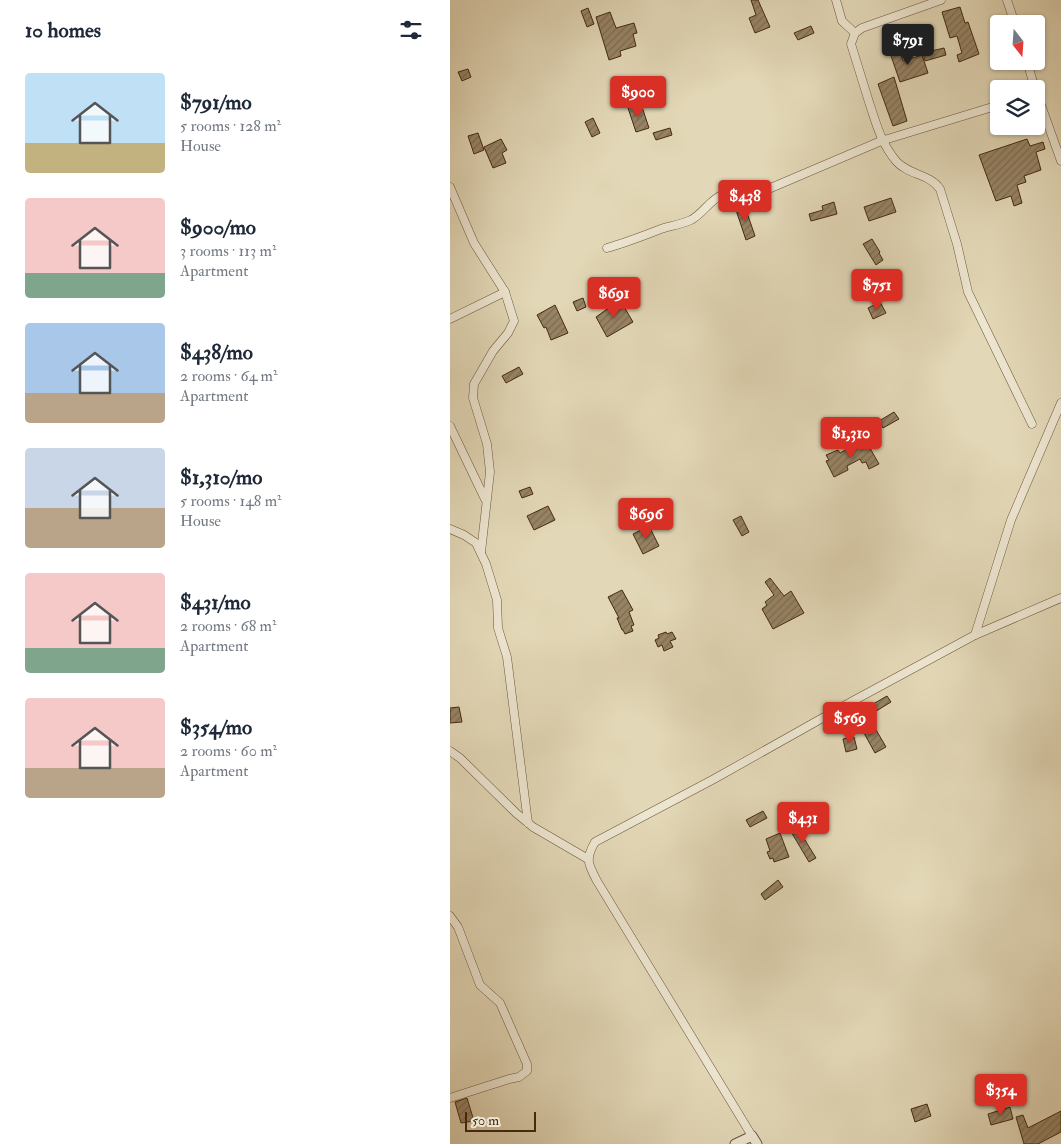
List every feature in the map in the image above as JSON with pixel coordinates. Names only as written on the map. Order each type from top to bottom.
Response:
[{"type":"street","points":[[836,0],[842,20],[855,34]]},
{"type":"street","points":[[941,0],[862,28],[855,34],[850,44],[881,141],[896,161],[905,169],[929,179],[936,183],[940,189],[957,244],[968,292],[1032,424]]},
{"type":"street","points":[[1007,0],[1012,15]]},
{"type":"street","points":[[607,248],[691,220],[704,211],[713,200],[722,195],[744,190],[766,190],[881,141],[990,108]]},
{"type":"street","points":[[1045,116],[1061,160]]},
{"type":"street","points":[[450,187],[474,243],[505,292],[514,321],[493,351],[474,384],[473,398],[487,444],[490,472],[481,552]]},
{"type":"street","points":[[450,319],[505,292]]},
{"type":"street","points":[[974,635],[1011,520],[1061,403]]},
{"type":"street","points":[[450,426],[486,500]]},
{"type":"street","points":[[450,529],[476,543],[486,564],[497,600],[498,628],[507,657],[528,823]]},
{"type":"street","points":[[735,1144],[754,1140],[590,869],[588,859],[596,842],[974,635],[1061,598]]},
{"type":"street","points":[[450,750],[528,823],[588,859]]},
{"type":"street","points":[[450,916],[458,927],[480,985],[500,1003],[527,1064],[527,1071],[519,1078],[509,1079],[450,1098]]},
{"type":"building","points":[[751,0],[758,0],[770,27],[755,33],[749,18],[756,15]]},
{"type":"building","points":[[960,7],[965,23],[968,22],[979,54],[959,62],[957,55],[962,53],[957,36],[950,38],[942,12]]},
{"type":"building","points":[[588,8],[594,24],[587,27],[581,11]]},
{"type":"building","points":[[610,12],[616,28],[634,23],[637,33],[633,34],[636,46],[620,51],[621,56],[609,60],[596,17]]},
{"type":"building","points":[[811,26],[814,33],[798,40],[794,33]]},
{"type":"building","points":[[944,48],[946,55],[925,61],[923,53]]},
{"type":"building","points":[[899,49],[903,61],[922,55],[928,73],[900,82],[890,53]]},
{"type":"building","points":[[468,69],[471,77],[462,81],[458,72]]},
{"type":"building","points":[[894,77],[907,121],[893,126],[878,84]]},
{"type":"building","points":[[641,104],[649,128],[636,132],[628,108]]},
{"type":"building","points":[[593,118],[600,133],[592,137],[585,122]]},
{"type":"building","points":[[670,128],[672,135],[656,140],[653,133]]},
{"type":"building","points":[[478,133],[484,150],[474,154],[468,136]]},
{"type":"building","points":[[501,139],[507,150],[502,153],[506,163],[493,168],[484,147]]},
{"type":"building","points":[[1027,139],[1030,146],[1043,142],[1045,149],[1036,152],[1041,170],[1024,176],[1026,182],[1017,185],[1022,203],[1014,206],[1011,196],[996,201],[979,155]]},
{"type":"building","points":[[891,198],[896,212],[869,221],[864,207]]},
{"type":"building","points":[[834,202],[837,214],[811,221],[809,214],[823,210],[822,206]]},
{"type":"building","points":[[744,204],[755,236],[746,240],[735,207]]},
{"type":"building","points":[[872,239],[883,260],[876,265],[863,244]]},
{"type":"building","points":[[583,298],[586,307],[577,311],[573,302]]},
{"type":"building","points":[[620,300],[633,322],[607,337],[596,317]]},
{"type":"building","points":[[880,302],[886,313],[873,319],[868,308]]},
{"type":"building","points":[[555,305],[568,333],[551,340],[546,327],[544,328],[537,315]]},
{"type":"building","points":[[519,367],[523,374],[506,383],[502,376]]},
{"type":"building","points":[[894,412],[899,419],[883,428],[879,421]]},
{"type":"building","points":[[867,443],[879,464],[869,469],[866,462],[862,463],[860,459],[847,466],[848,470],[834,477],[826,461],[829,460],[826,455],[838,450],[840,453],[857,444],[859,447]]},
{"type":"building","points":[[530,487],[533,494],[522,498],[519,491]]},
{"type":"building","points":[[548,506],[555,520],[534,530],[527,516]]},
{"type":"building","points":[[741,516],[749,532],[742,536],[733,520]]},
{"type":"building","points":[[649,526],[659,546],[643,554],[633,534]]},
{"type":"building","points":[[770,578],[784,596],[791,591],[804,613],[773,629],[762,609],[767,605],[765,602],[774,595],[765,582]]},
{"type":"building","points":[[622,590],[633,610],[629,612],[634,625],[631,626],[633,631],[625,634],[608,597]]},
{"type":"building","points":[[666,632],[667,634],[672,632],[676,639],[670,641],[673,647],[664,651],[662,645],[658,647],[655,640],[659,638],[658,635]]},
{"type":"building","points":[[887,696],[891,702],[868,716],[886,747],[875,753],[854,715]]},
{"type":"building","points":[[459,707],[462,722],[450,723],[450,708]]},
{"type":"building","points":[[854,737],[857,749],[846,752],[843,739]]},
{"type":"building","points":[[763,811],[767,818],[750,827],[746,820]]},
{"type":"building","points":[[797,827],[816,858],[809,862],[790,830]]},
{"type":"building","points":[[780,833],[789,857],[774,862],[773,858],[770,859],[767,852],[770,851],[766,839]]},
{"type":"building","points":[[778,880],[783,887],[765,900],[761,894]]},
{"type":"building","points":[[467,1098],[474,1121],[461,1123],[455,1102]]},
{"type":"building","points":[[927,1104],[931,1116],[915,1122],[911,1109]]},
{"type":"building","points":[[1010,1107],[1013,1119],[991,1125],[988,1114]]},
{"type":"building","points":[[1061,1111],[1061,1132],[1038,1144],[1024,1144],[1016,1117],[1023,1115],[1028,1128]]}]
